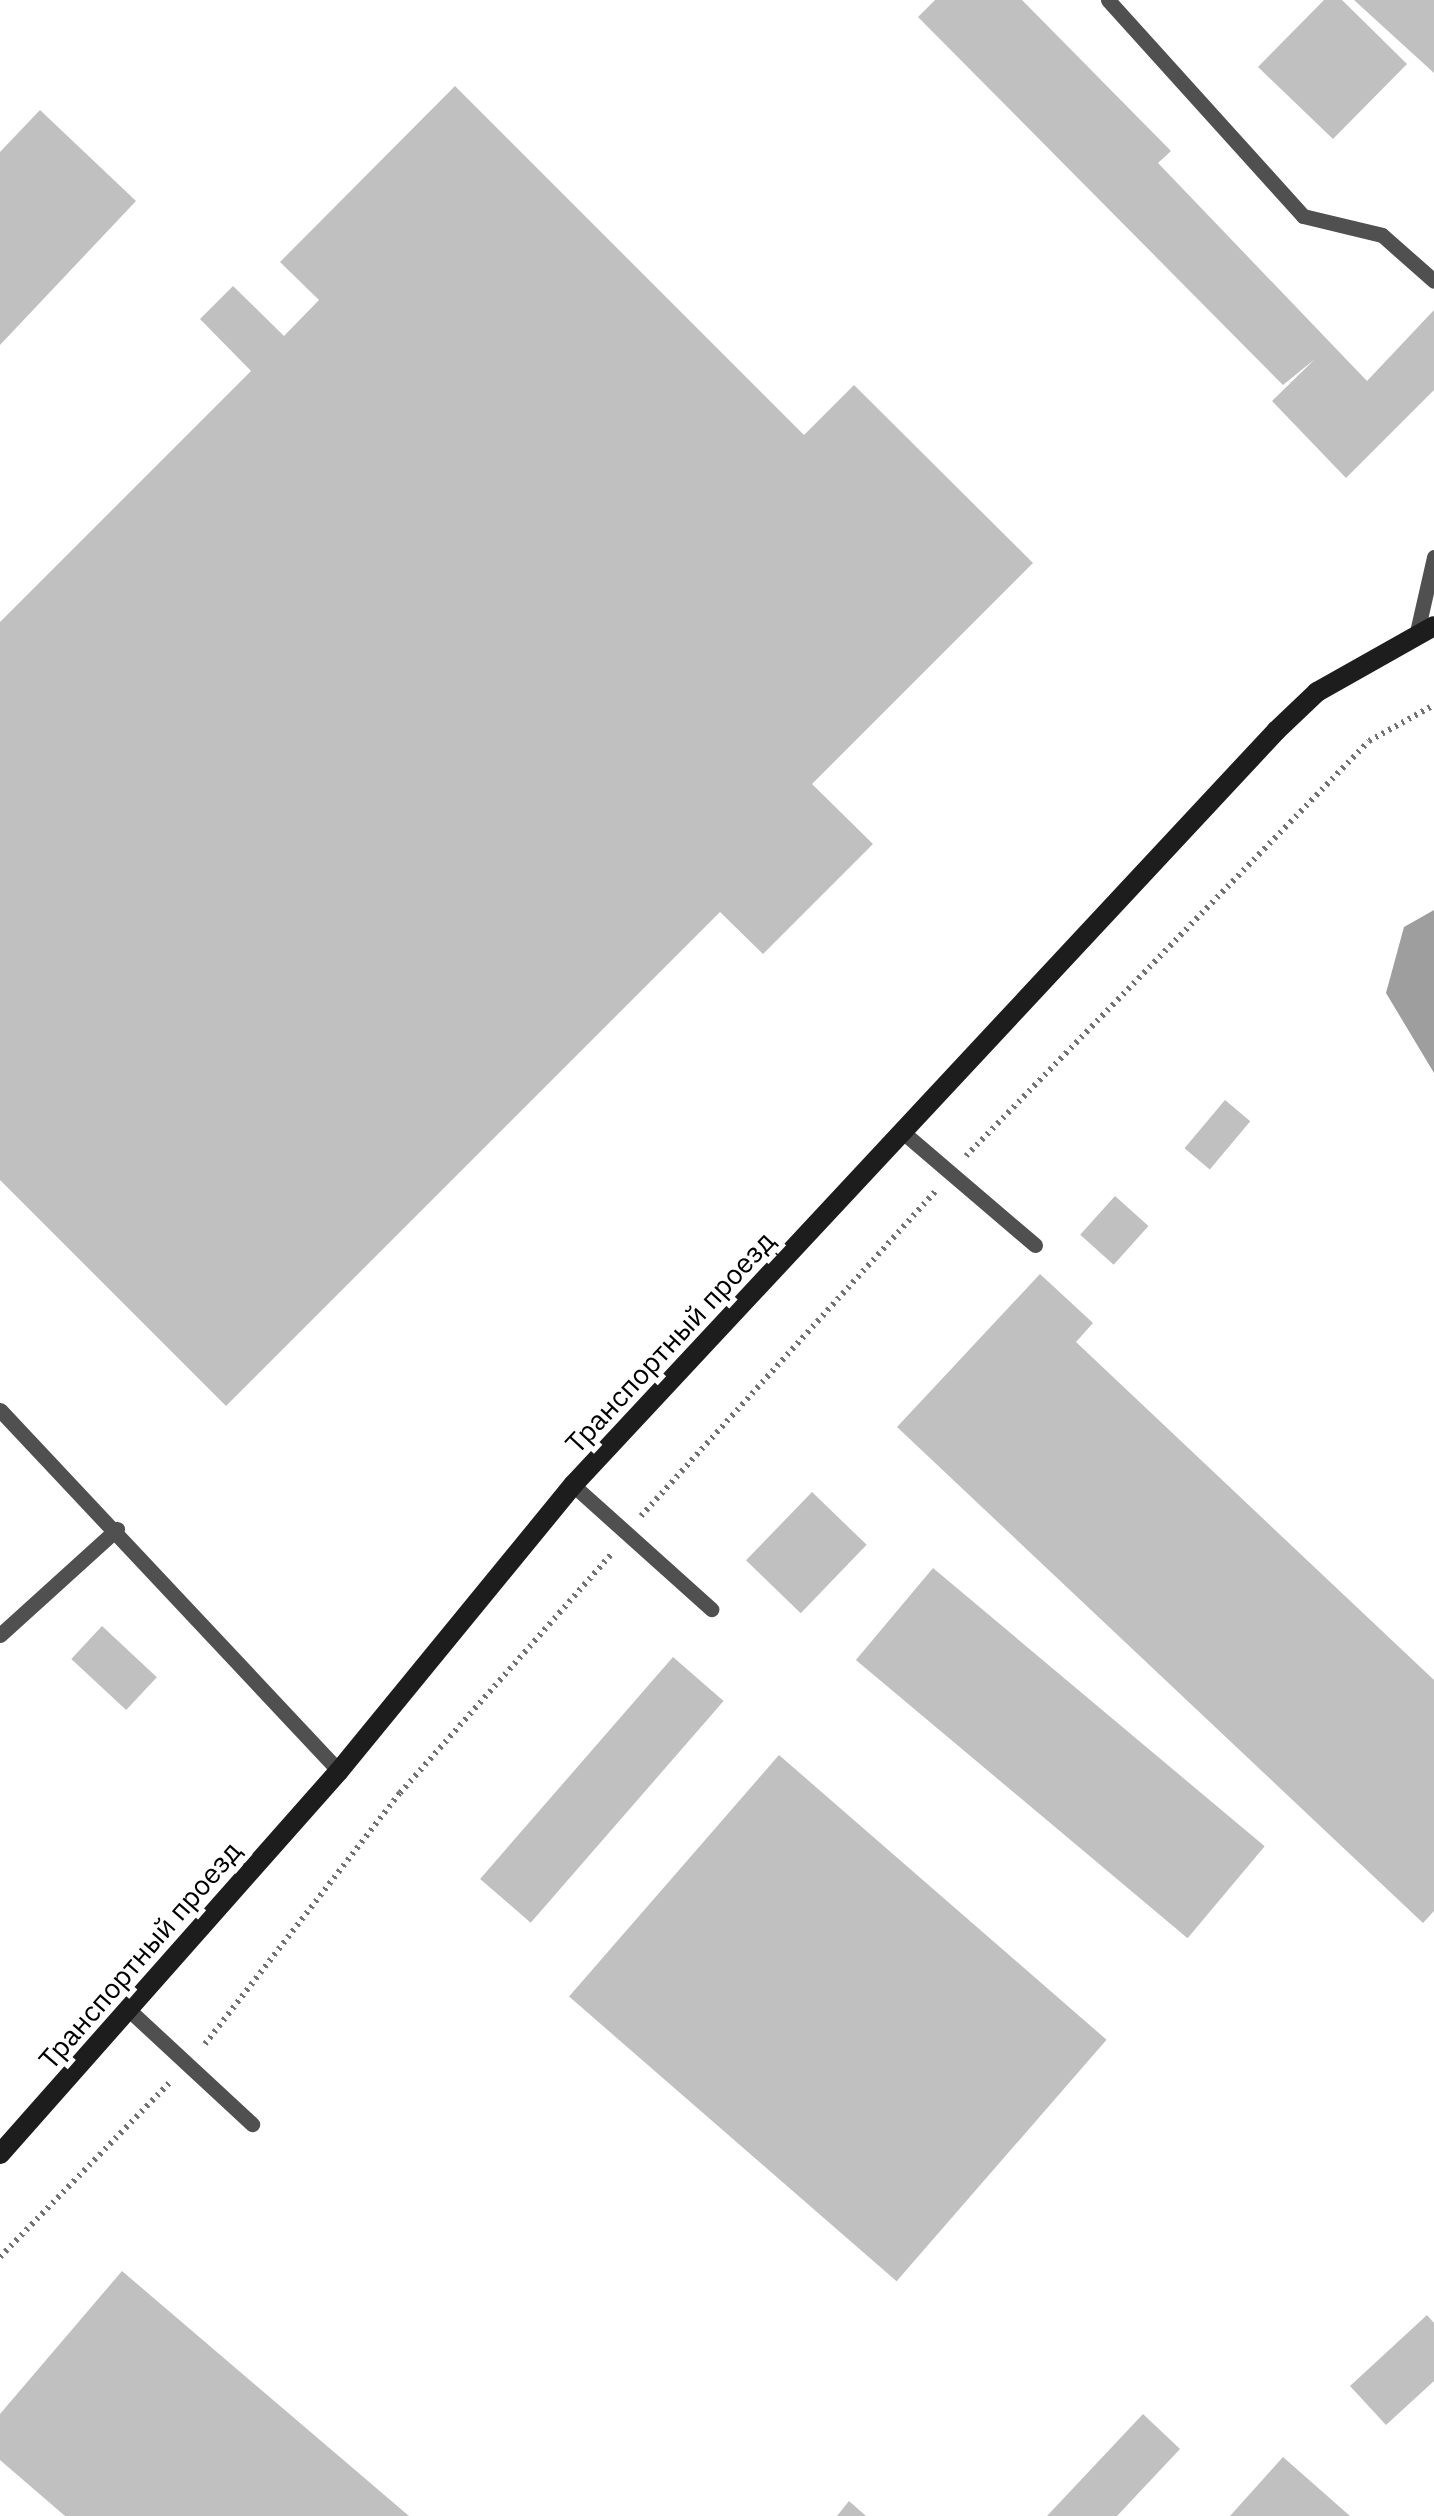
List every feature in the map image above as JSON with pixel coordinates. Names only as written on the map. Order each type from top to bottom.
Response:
[{"type":"main road","name":"Транспортный проезд","points":[[0,2154],[339,1771],[573,1485],[1276,731],[1317,692],[1426,629]]},
{"type":"lane","points":[[1108,0],[1303,216],[1382,235],[1434,281]]},
{"type":"lane","points":[[1426,629],[1434,557]]},
{"type":"lane","points":[[904,1134],[1036,1246]]},
{"type":"lane","points":[[0,1410],[117,1529],[339,1771]]},
{"type":"lane","points":[[573,1485],[711,1609]]},
{"type":"lane","points":[[0,1635],[117,1529]]},
{"type":"lane","points":[[129,2010],[252,2124]]},
{"type":"path","points":[[0,2257],[66,2196],[187,2064],[400,1794],[626,1536],[682,1464],[868,1271],[951,1173],[1368,741],[1434,706]]},
{"type":"shaded area","points":[[1434,910],[1434,1073],[1386,993],[1404,927]]},
{"type":"building","points":[[935,0],[1022,0],[1171,151],[1158,163],[1367,381],[1434,310],[1434,390],[1346,478],[1272,401],[1315,359],[1283,385],[918,17]]},
{"type":"building","points":[[1324,0],[1342,0],[1407,64],[1333,139],[1258,67]]},
{"type":"building","points":[[1354,0],[1434,0],[1434,73]]},
{"type":"building","points":[[455,86],[804,435],[854,385],[1033,563],[812,784],[873,844],[763,954],[720,912],[226,1406],[0,1180],[0,622],[251,371],[200,319],[233,286],[284,336],[319,300],[280,262]]},
{"type":"building","points":[[40,110],[136,201],[0,345],[0,152]]},
{"type":"building","points":[[1225,1100],[1250,1121],[1210,1169],[1185,1148]]},
{"type":"building","points":[[1115,1196],[1148,1226],[1114,1265],[1080,1235]]},
{"type":"building","points":[[1040,1274],[1093,1323],[1076,1342],[1434,1680],[1434,1911],[1423,1923],[897,1427]]},
{"type":"building","points":[[812,1492],[867,1545],[801,1613],[746,1560]]},
{"type":"building","points":[[933,1568],[1265,1846],[1188,1938],[856,1660]]},
{"type":"building","points":[[102,1626],[157,1677],[126,1710],[71,1659]]},
{"type":"building","points":[[673,1657],[724,1701],[531,1923],[480,1879]]},
{"type":"building","points":[[779,1755],[1107,2040],[897,2281],[569,1997]]},
{"type":"building","points":[[122,2271],[409,2516],[65,2516],[0,2460],[0,2414]]},
{"type":"building","points":[[1427,2315],[1434,2323],[1434,2381],[1386,2425],[1350,2386]]},
{"type":"building","points":[[1143,2414],[1180,2449],[1117,2516],[1047,2516]]},
{"type":"building","points":[[1283,2457],[1350,2516],[1230,2516]]},
{"type":"building","points":[[849,2501],[866,2516],[837,2516]]}]
